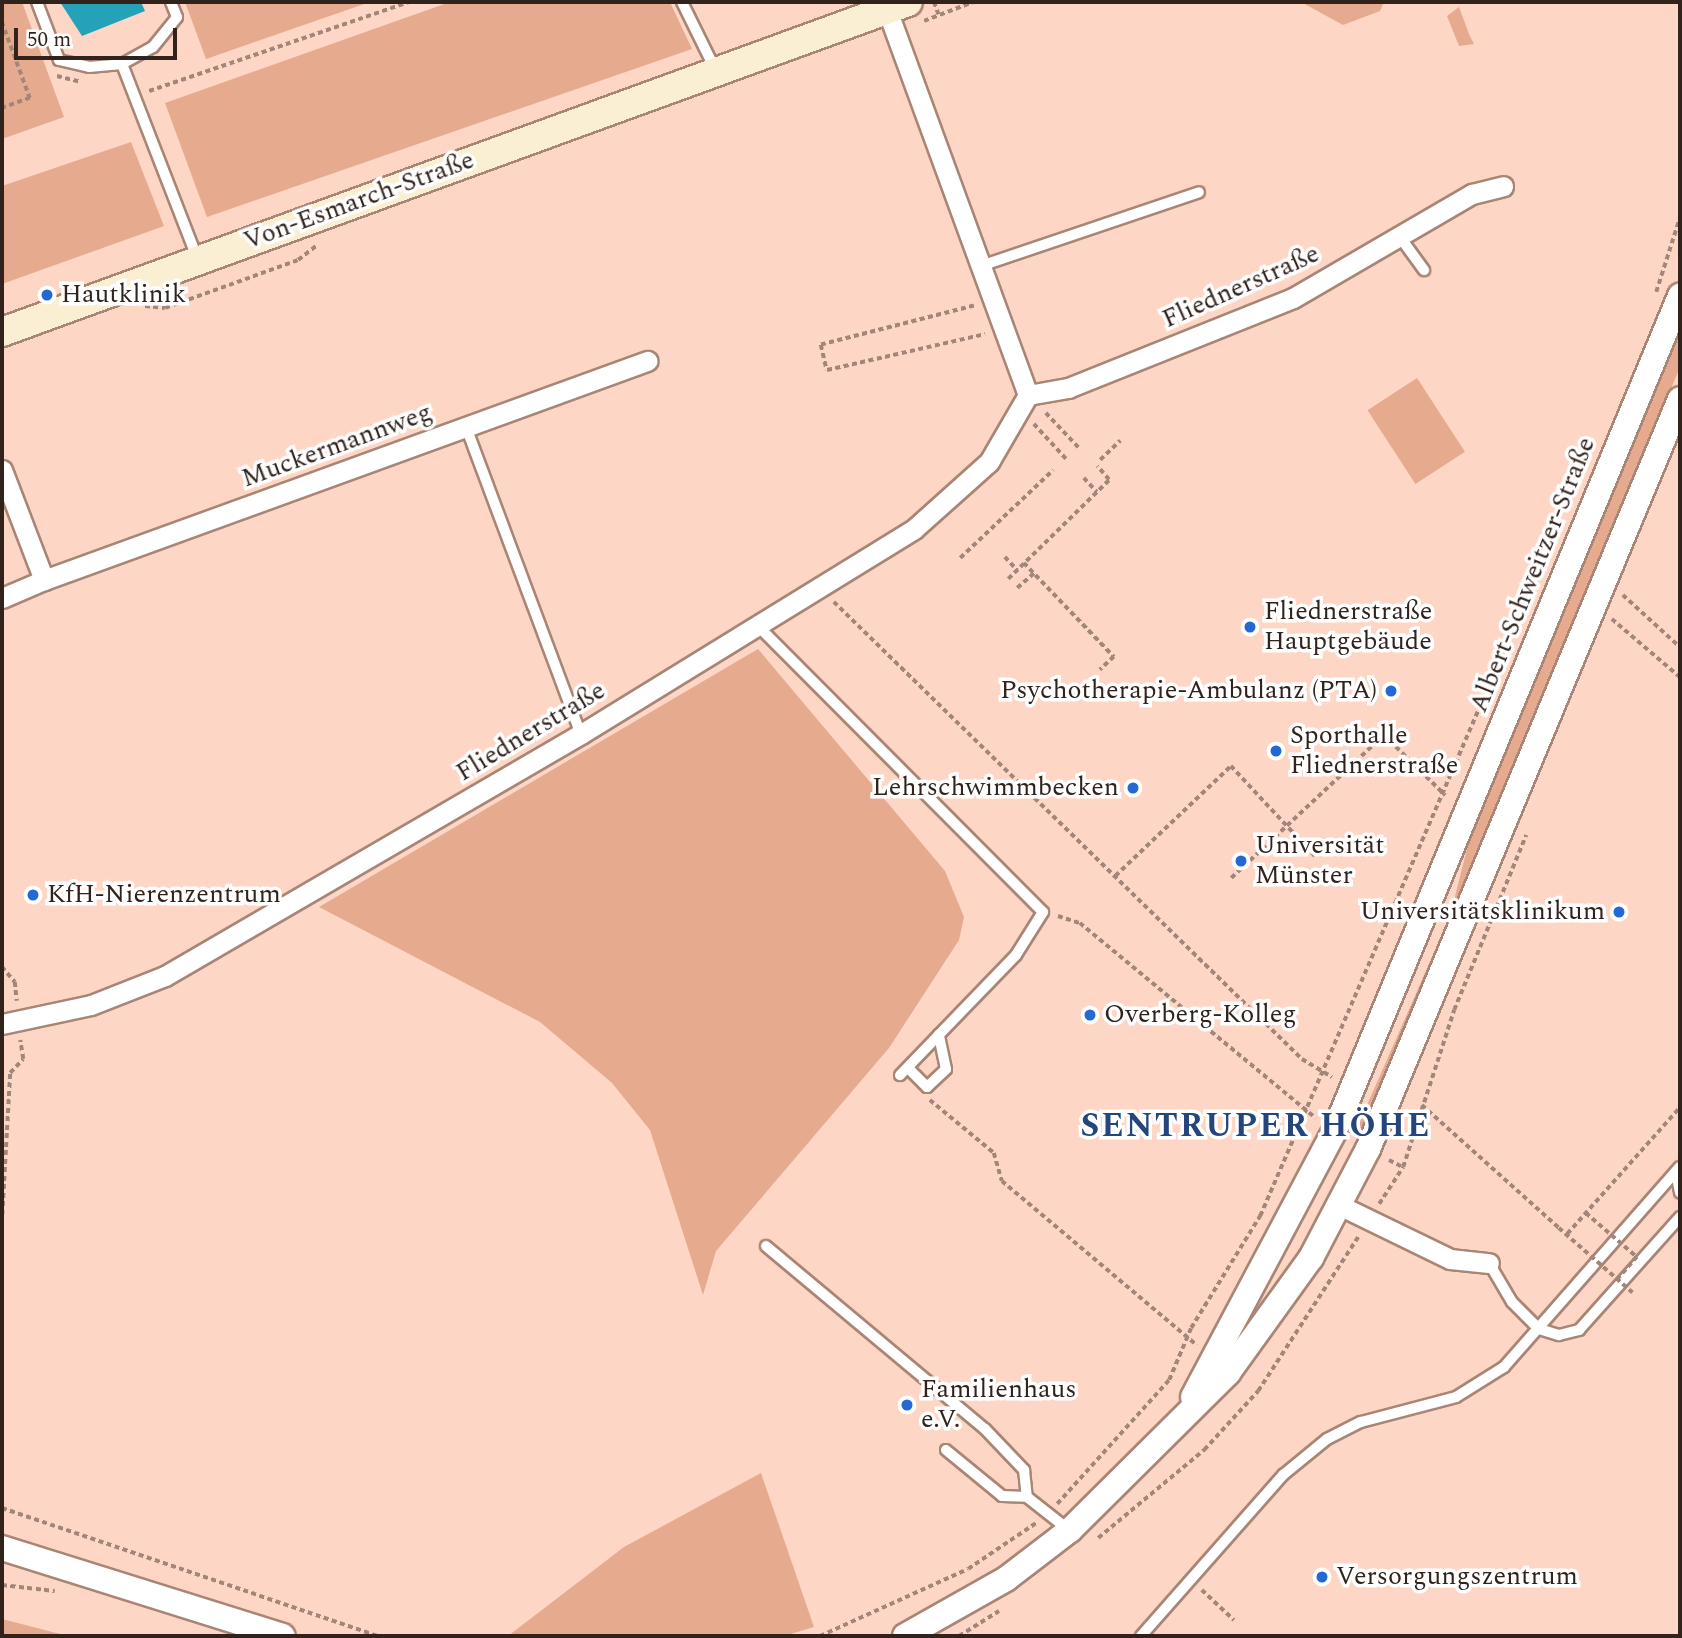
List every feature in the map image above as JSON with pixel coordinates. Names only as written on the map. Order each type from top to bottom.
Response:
[{"type":"main road","name":"Von-Esmarch-Straße","points":[[2,332],[893,4]]},
{"type":"street","points":[[893,4],[993,301],[1028,395]]},
{"type":"street","name":"Fliednerstraße","points":[[2,1024],[91,1005],[165,976],[581,734],[818,585],[914,529],[989,462],[1028,395],[1068,387],[1293,298],[1472,194],[1503,186]]},
{"type":"street","name":"Albert-Schweitzer-Straße","points":[[1188,1407],[1335,1130],[1680,296]]},
{"type":"street","name":"Muckermannweg","points":[[2,598],[44,580],[647,361]]},
{"type":"street","name":"Albert-Schweitzer-Straße","points":[[905,1636],[1006,1579],[1070,1531],[1188,1407],[1228,1373],[1261,1332],[1340,1206],[1680,399]]},
{"type":"street","points":[[2,470],[44,580]]},
{"type":"street","points":[[1305,1187],[1450,1259],[1489,1263]]},
{"type":"street","points":[[2,1548],[282,1636]]},
{"type":"lane","points":[[37,2],[59,60],[89,67],[122,64],[153,47],[177,17],[171,2]]},
{"type":"lane","points":[[682,2],[716,71]]},
{"type":"lane","points":[[122,64],[198,260]]},
{"type":"lane","points":[[981,266],[1199,192]]},
{"type":"lane","points":[[1400,237],[1424,270]]},
{"type":"lane","points":[[466,427],[581,734]]},
{"type":"lane","points":[[756,624],[1043,912],[1016,956],[939,1035],[904,1072],[928,1087],[946,1069],[939,1035]]},
{"type":"lane","points":[[1678,1170],[1680,1193]]},
{"type":"lane","points":[[1141,1636],[1283,1475],[1327,1438],[1361,1422],[1456,1397],[1504,1367],[1678,1170]]},
{"type":"lane","points":[[1489,1263],[1512,1302],[1539,1329],[1559,1335],[1579,1330],[1680,1217]]},
{"type":"lane","points":[[766,1246],[985,1429],[1024,1470],[1027,1497]]},
{"type":"lane","points":[[946,1450],[1002,1496],[1027,1497],[1070,1531]]},
{"type":"path","points":[[149,92],[409,2]]},
{"type":"path","points":[[934,2],[939,15]]},
{"type":"path","points":[[2,22],[30,98],[2,108]]},
{"type":"path","points":[[147,79],[154,104]]},
{"type":"path","points":[[1655,303],[1680,217]]},
{"type":"path","points":[[993,301],[821,345],[827,370],[1004,329]]},
{"type":"path","points":[[1029,431],[1044,411],[1080,449]]},
{"type":"path","points":[[1034,424],[1068,461]]},
{"type":"path","points":[[1101,460],[1120,441]]},
{"type":"path","points":[[1008,579],[1109,480],[1097,466]]},
{"type":"path","points":[[960,558],[1053,470]]},
{"type":"path","points":[[1084,478],[1097,492]]},
{"type":"path","points":[[820,1636],[968,1569],[1048,1513],[1133,1425],[1169,1380],[1188,1337],[1260,1216],[1445,795],[1549,547]]},
{"type":"path","points":[[1005,557],[1017,570]]},
{"type":"path","points":[[1024,563],[1114,657],[1100,670]]},
{"type":"path","points":[[1017,588],[1034,573]]},
{"type":"path","points":[[818,585],[1302,1059],[1323,1071]]},
{"type":"path","points":[[1623,595],[1680,646]]},
{"type":"path","points":[[1612,620],[1680,677]]},
{"type":"path","points":[[1231,878],[1384,735],[1445,795],[1468,809]]},
{"type":"path","points":[[1222,766],[1226,771]]},
{"type":"path","points":[[1115,876],[1231,766],[1315,856]]},
{"type":"path","points":[[1043,912],[1080,923],[1306,1111]]},
{"type":"path","points":[[2,967],[15,982]]},
{"type":"path","points":[[2,1216],[10,1073],[23,1059]]},
{"type":"path","points":[[904,1072],[993,1153],[1002,1181],[1213,1357]]},
{"type":"path","points":[[2,1074],[10,1073]]},
{"type":"path","points":[[1422,1105],[1633,1293]]},
{"type":"path","points":[[1567,1234],[1680,1107]]},
{"type":"path","points":[[1586,1213],[1637,1257],[1618,1279]]},
{"type":"path","points":[[2,1508],[377,1636]]},
{"type":"path","points":[[1191,1579],[1234,1620]]},
{"type":"shaded area","points":[[2,2],[22,2],[64,117],[2,139]]},
{"type":"shaded area","points":[[185,2],[370,2],[206,59]]},
{"type":"shaded area","points":[[450,2],[670,2],[692,49],[207,217],[165,103]]},
{"type":"shaded area","points":[[1301,2],[1384,2],[1380,11],[1343,25]]},
{"type":"shaded area","points":[[1459,7],[1474,44],[1459,46],[1447,16]]},
{"type":"shaded area","points":[[131,142],[164,226],[2,284],[2,186]]},
{"type":"shaded area","points":[[1680,324],[1680,367],[1361,1140],[1353,1137],[1450,916],[1472,829]]},
{"type":"shaded area","points":[[1417,378],[1465,452],[1415,484],[1368,410]]},
{"type":"shaded area","points":[[758,649],[945,871],[964,917],[959,940],[889,1048],[716,1251],[703,1295],[650,1130],[612,1083],[540,1022],[319,907]]},
{"type":"shaded area","points":[[761,1473],[814,1627],[784,1636],[508,1636],[624,1547]]},
{"type":"shaded area","points":[[2,1619],[68,1636],[2,1636]]},
{"type":"water","points":[[60,2],[141,2],[145,11],[82,36]]},
{"type":"place","name":"Hautklinik","points":[[47,295]]},
{"type":"place","name":"Fliednerstraße Hauptgebäude","points":[[1250,627]]},
{"type":"place","name":"Psychotherapie-Ambulanz (PTA)","points":[[1391,691]]},
{"type":"place","name":"Sporthalle Fliednerstraße","points":[[1276,751]]},
{"type":"place","name":"Lehrschwimmbecken","points":[[1133,788]]},
{"type":"place","name":"Universität Münster","points":[[1241,861]]},
{"type":"place","name":"KfH-Nierenzentrum","points":[[33,895]]},
{"type":"place","name":"Universitätsklinikum","points":[[1619,912]]},
{"type":"place","name":"Overberg-Kolleg","points":[[1090,1015]]},
{"type":"place","name":"Familienhaus e.V.","points":[[907,1405]]},
{"type":"place","name":"Versorgungszentrum","points":[[1322,1577]]},
{"type":"district","name":"SENTRUPER HÖHE","points":[[1256,1127]]}]
